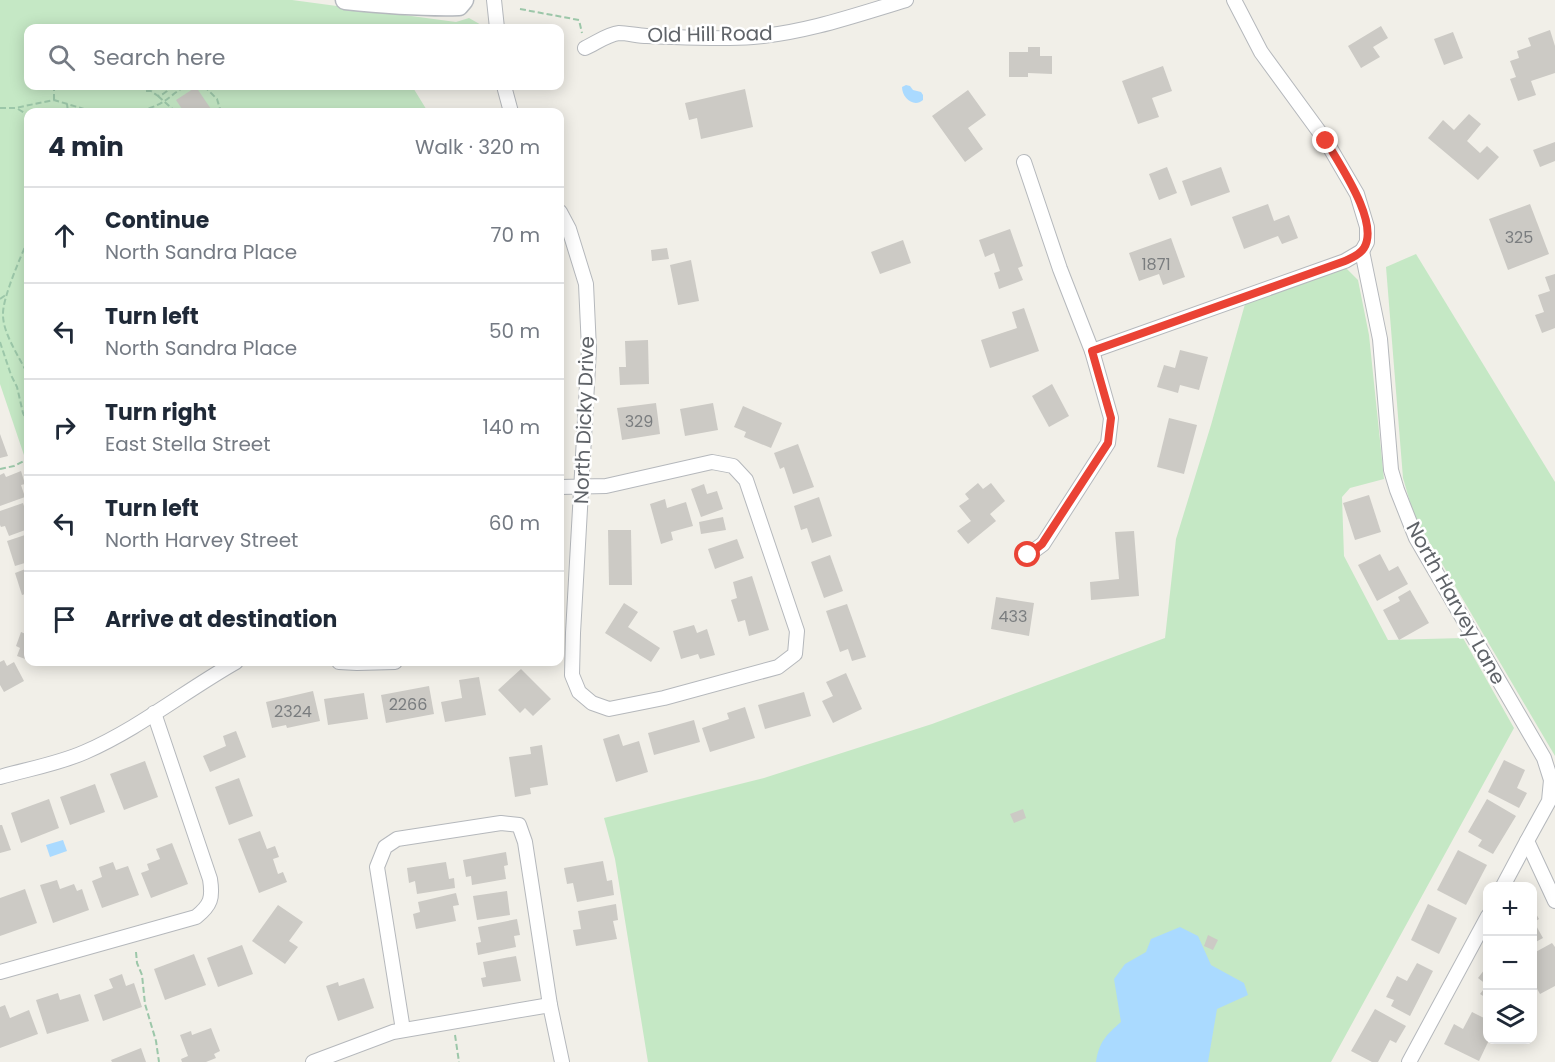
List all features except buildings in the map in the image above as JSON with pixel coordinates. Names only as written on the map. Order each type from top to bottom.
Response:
[{"type":"street","points":[[345,0],[427,7],[459,6],[464,0]]},
{"type":"street","points":[[494,0],[497,24]]},
{"type":"street","name":"Old Hill Road","points":[[585,48],[620,33],[710,38],[754,37],[841,20],[906,0]]},
{"type":"street","name":"North Harvey Lane","points":[[1234,0],[1261,52],[1326,141],[1357,194],[1367,227],[1367,243],[1362,251],[1380,339],[1391,470],[1397,490],[1416,538],[1544,758],[1551,780],[1549,801],[1505,882]]},
{"type":"street","points":[[505,90],[510,108]]},
{"type":"street","points":[[1024,162],[1060,268],[1092,351],[1111,418],[1108,443],[1042,544],[1028,555]]},
{"type":"street","name":"North Dicky Drive","points":[[564,220],[586,284],[589,349],[582,486],[566,634],[572,675],[579,692],[592,703],[609,709],[664,698],[777,667],[795,654],[797,631],[746,480],[733,466],[712,462],[606,486],[582,486],[564,487]]},
{"type":"street","points":[[1092,351],[1345,261],[1362,251]]},
{"type":"street","points":[[0,777],[83,753],[108,741],[230,666]]},
{"type":"street","points":[[0,972],[196,917],[210,902],[212,889],[210,879],[154,713]]},
{"type":"street","points":[[403,1030],[377,867],[385,847],[397,839],[501,823],[519,825],[525,842],[550,1005],[562,1062]]},
{"type":"street","points":[[1527,842],[1555,901]]},
{"type":"street","points":[[1409,1062],[1483,925]]},
{"type":"street","points":[[313,1062],[393,1032],[550,1005]]},
{"type":"path","points":[[520,9],[579,20],[585,48]]},
{"type":"path","points":[[54,90],[54,100]]},
{"type":"path","points":[[158,96],[167,90]]},
{"type":"path","points":[[149,108],[165,102],[179,90]]},
{"type":"path","points":[[208,90],[217,99],[220,108]]},
{"type":"path","points":[[146,91],[151,91],[172,108]]},
{"type":"path","points":[[0,108],[15,108],[54,100],[81,108]]},
{"type":"path","points":[[67,104],[68,108]]},
{"type":"path","points":[[15,108],[24,113]]},
{"type":"path","points":[[24,250],[7,294],[2,317],[24,367]]},
{"type":"path","points":[[0,299],[7,294]]},
{"type":"path","points":[[0,342],[17,387],[24,414]]},
{"type":"path","points":[[0,469],[24,461]]},
{"type":"path","points":[[136,952],[137,963],[142,975],[145,1004],[156,1041],[159,1062]]},
{"type":"path","points":[[454,1029],[459,1062]]},
{"type":"green space","points":[[0,0],[292,0],[456,22],[469,18],[480,24],[24,24],[24,90],[414,90],[426,108],[24,108],[24,455],[0,384]]},
{"type":"green space","points":[[1416,254],[1555,482],[1555,756],[1414,516],[1403,478],[1386,267]]},
{"type":"green space","points":[[1346,268],[1358,280],[1369,335],[1384,479],[1350,488],[1342,497],[1344,556],[1388,640],[1463,638],[1514,728],[1331,1062],[648,1062],[615,859],[604,818],[764,778],[932,724],[1165,638],[1176,539],[1245,304]]},
{"type":"water","points":[[906,85],[921,92],[923,100],[916,103],[909,101],[902,87]]},
{"type":"water","points":[[63,840],[67,851],[50,857],[46,845]]},
{"type":"water","points":[[1180,927],[1198,936],[1211,965],[1244,983],[1248,995],[1217,1009],[1208,1062],[1096,1062],[1104,1039],[1121,1022],[1114,979],[1125,964],[1146,952],[1151,939]]},
{"type":"route","points":[[1028,555],[1042,544],[1108,443],[1111,418],[1092,351],[1345,261],[1362,251],[1367,243],[1367,227],[1357,194],[1326,141]]}]
